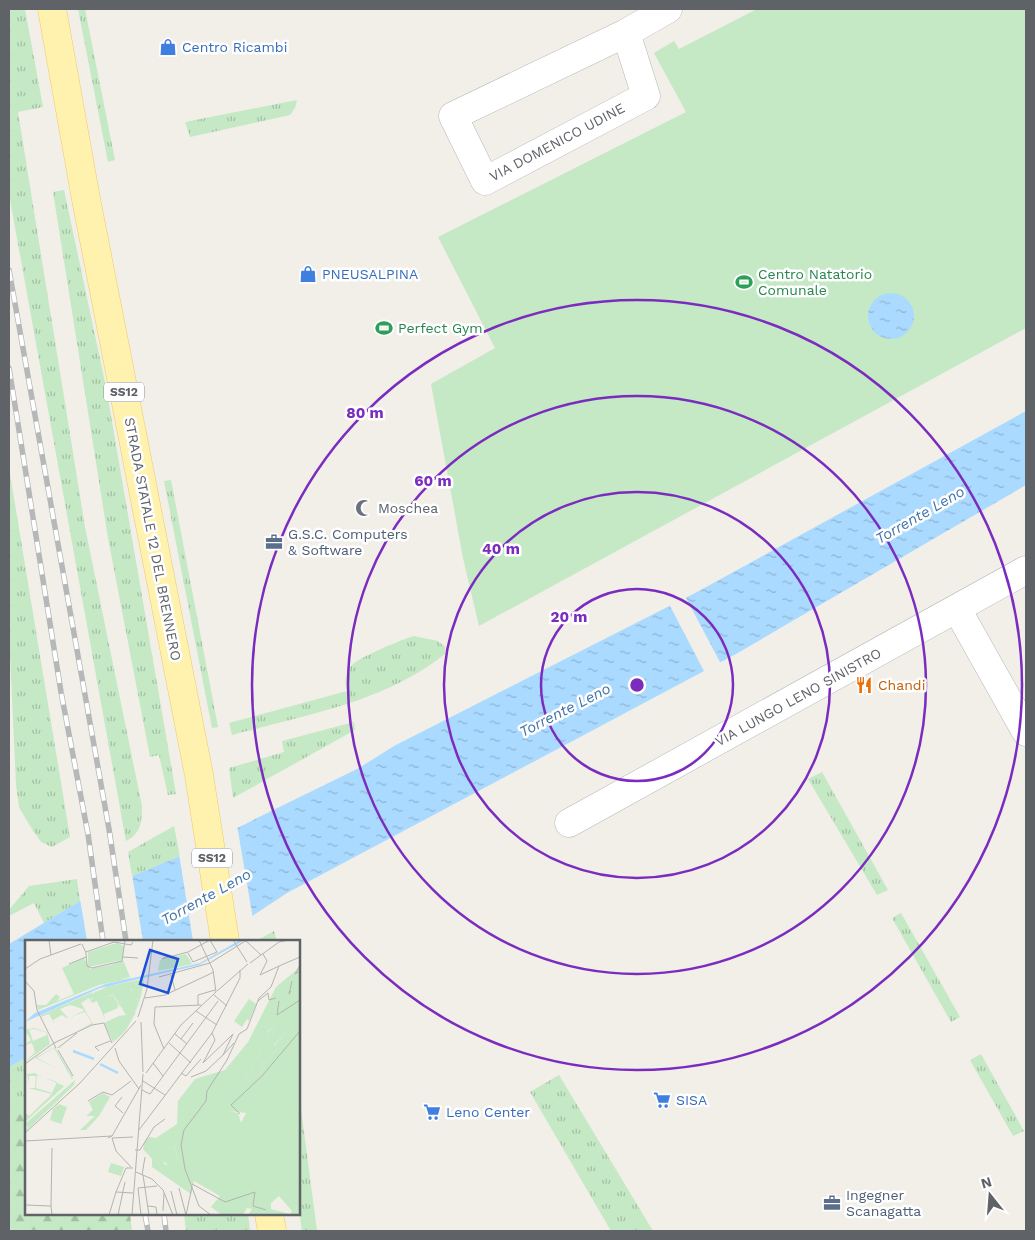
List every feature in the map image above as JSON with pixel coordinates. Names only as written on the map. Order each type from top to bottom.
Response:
[{"type":"main road","name":"STRADA STATALE 12 DEL BRENNERO","points":[[52,9],[81,172],[199,775],[225,940]]},
{"type":"main road","points":[[269,1215],[272,1231]]},
{"type":"street","name":"VIA DOMENICO UDINE","points":[[626,33],[646,96],[485,181],[453,116],[626,33],[668,9]]},
{"type":"street","name":"VIA LUNGO LENO SINISTRO","points":[[569,823],[1026,570]]},
{"type":"street","points":[[956,609],[1026,732]]},
{"type":"green space","points":[[9,9],[25,9],[43,107],[18,112],[85,527],[142,806],[142,817],[138,831],[126,841],[9,194]]},
{"type":"green space","points":[[78,9],[85,9],[115,160],[108,162]]},
{"type":"green space","name":"Centro Natatorio Comunale","points":[[757,9],[1026,9],[1026,328],[479,626],[463,558],[431,384],[495,348],[438,237],[686,112],[654,53],[674,41],[679,49]]},
{"type":"green space","points":[[297,100],[295,108],[290,115],[190,137],[185,122]]},
{"type":"green space","points":[[64,190],[106,387],[176,794],[168,795],[159,755],[150,757],[108,538],[53,192]]},
{"type":"green space","points":[[9,468],[70,837],[52,847],[41,842],[30,826],[19,807],[16,785],[9,633]]},
{"type":"green space","points":[[171,480],[218,727],[212,728],[164,481]]},
{"type":"green space","points":[[414,636],[438,641],[445,647],[445,654],[397,684],[370,695],[316,713],[232,735],[229,723],[347,691],[345,681],[351,666],[362,658]]},
{"type":"green space","points":[[354,722],[355,730],[233,798],[229,768],[284,752],[282,741]]},
{"type":"green space","points":[[822,772],[888,890],[877,895],[808,779]]},
{"type":"green space","points":[[174,826],[180,856],[132,876],[128,852]]},
{"type":"green space","points":[[77,879],[80,901],[44,923],[34,903],[9,916],[9,910],[29,886]]},
{"type":"green space","points":[[901,913],[960,1017],[951,1022],[892,918]]},
{"type":"green space","points":[[274,931],[277,940],[258,940]]},
{"type":"green space","points":[[981,1054],[1024,1131],[1013,1136],[970,1060]]},
{"type":"green space","points":[[25,1059],[25,1102],[9,1092],[9,1067]]},
{"type":"green space","points":[[559,1075],[653,1231],[611,1231],[530,1092]]},
{"type":"green space","points":[[9,1092],[25,1102],[25,1215],[130,1215],[132,1231],[9,1231]]},
{"type":"green space","points":[[300,1101],[317,1231],[302,1231],[300,1215]]},
{"type":"green space","points":[[184,1215],[248,1215],[250,1231],[186,1231]]},
{"type":"water","points":[[891,293],[904,297],[910,303],[914,316],[910,329],[904,335],[891,339],[878,335],[872,329],[868,316],[872,303],[878,297]]},
{"type":"water","name":"Torrente Leno","points":[[1026,411],[1026,485],[736,654],[287,893],[216,940],[25,940],[25,1059],[9,1067],[9,944],[80,901],[180,856],[359,768],[394,746],[697,592]]},
{"type":"pier","points":[[685,596],[721,664],[705,673],[669,604]]},
{"type":"pier","points":[[237,825],[253,919],[221,940],[193,940],[179,854]]},
{"type":"pier","points":[[132,874],[143,940],[87,940],[80,899]]},
{"type":"railway","points":[[9,270],[109,829],[126,940]]},
{"type":"railway","points":[[9,368],[61,692],[88,834],[103,940]]},
{"type":"railway","points":[[145,1215],[148,1231]]},
{"type":"railway","points":[[164,1215],[166,1231]]},
{"type":"place","name":"Centro Ricambi","points":[[168,47]]},
{"type":"place","name":"PNEUSALPINA","points":[[308,274]]},
{"type":"place","name":"Centro Natatorio Comunale","points":[[744,282]]},
{"type":"place","name":"Perfect Gym","points":[[384,328]]},
{"type":"place","name":"Moschea","points":[[364,508]]},
{"type":"place","name":"G.S.C. Computers & Software","points":[[274,542]]},
{"type":"place","name":"Chandi","points":[[864,685]]},
{"type":"place","name":"SISA","points":[[662,1100]]},
{"type":"place","name":"Leno Center","points":[[432,1112]]},
{"type":"place","name":"Ingegner Scanagatta","points":[[832,1203]]}]
